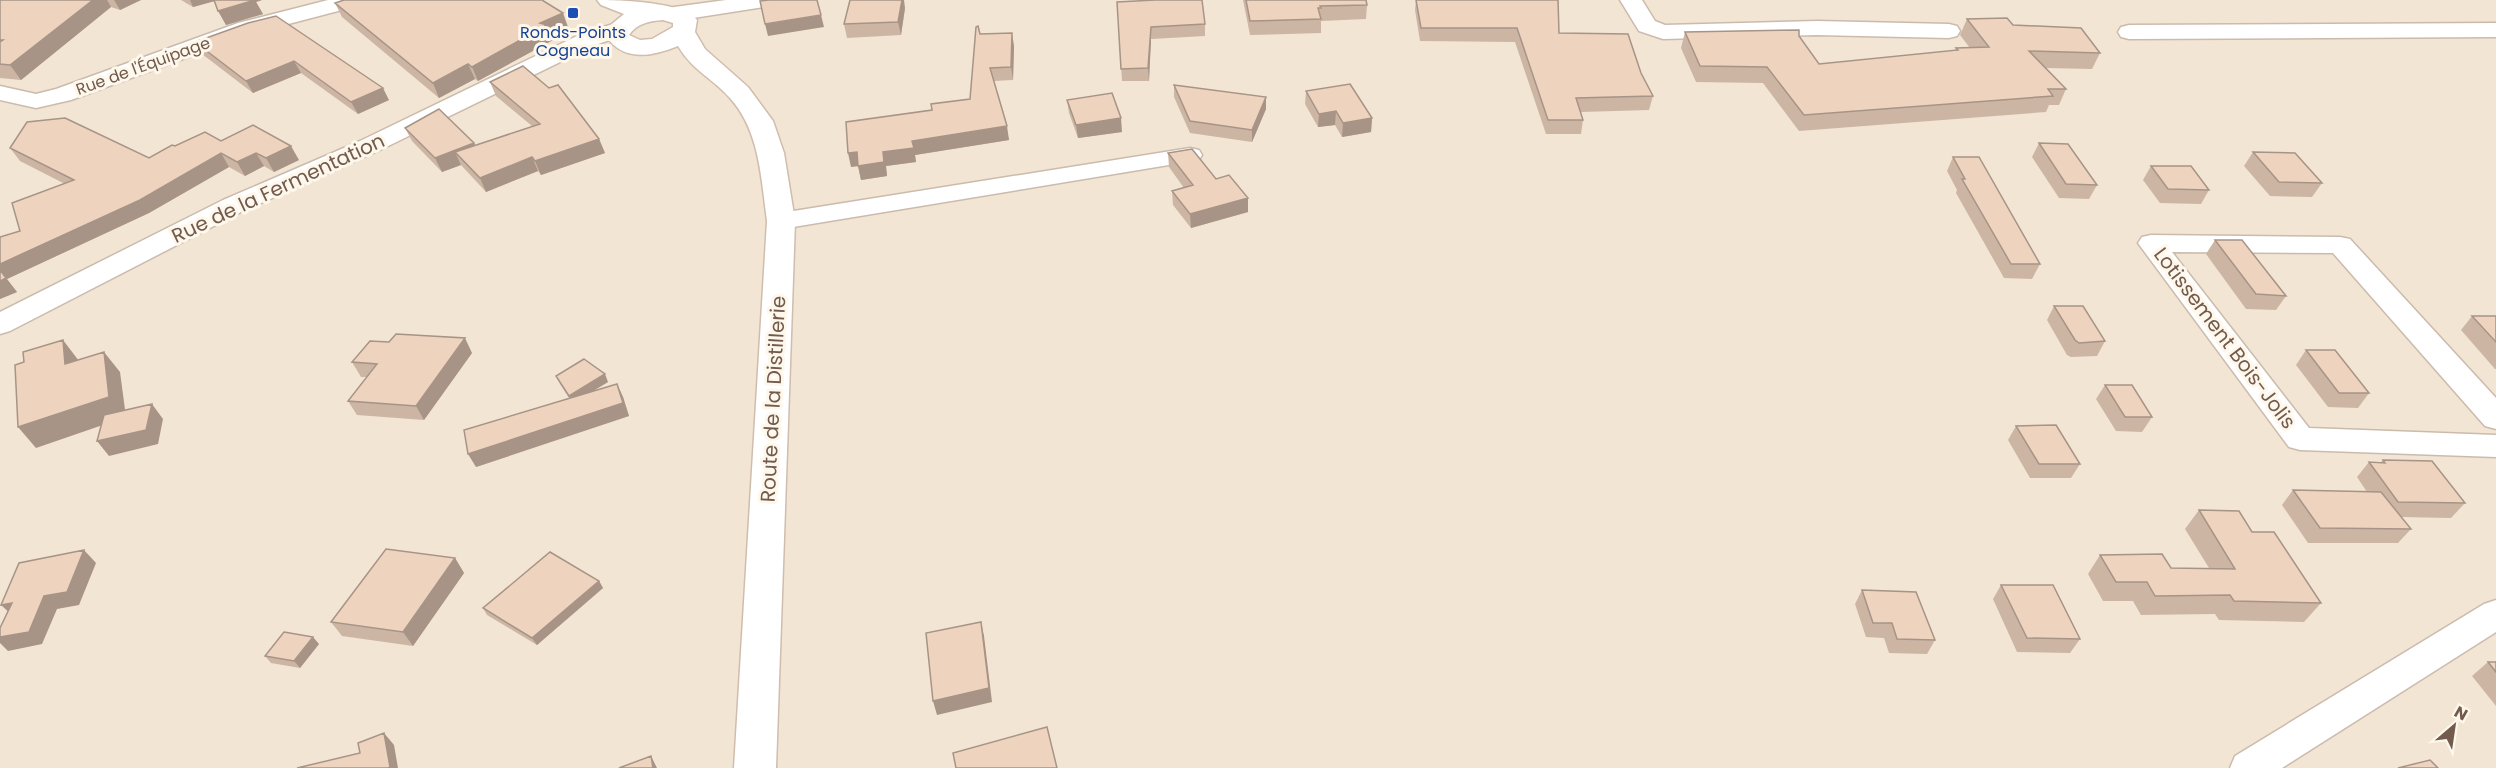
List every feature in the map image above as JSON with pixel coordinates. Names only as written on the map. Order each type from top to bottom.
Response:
[{"type":"street","name":"Rue de l'Équipage","points":[[0,93],[36,101],[63,95],[246,28],[352,0]]},
{"type":"street","points":[[625,25],[643,15],[681,29],[725,6],[770,0]]},
{"type":"street","points":[[1631,0],[1647,26],[1663,32],[1817,28],[1949,31]]},
{"type":"street","name":"Route de la Distillerie","points":[[625,25],[677,52],[681,29]]},
{"type":"street","name":"Rue de la Fermentation","points":[[0,324],[232,206],[369,146],[557,55],[578,51],[625,25]]},
{"type":"street","name":"Route de la Distillerie","points":[[681,29],[754,110],[763,127],[769,142],[781,221],[754,768]]},
{"type":"street","points":[[2128,32],[2496,30]]},
{"type":"street","points":[[781,221],[1190,155]]},
{"type":"street","name":"Lotissement Bois-Jolis","points":[[2496,418],[2340,245],[2151,243],[2300,439],[2496,446]]},
{"type":"street","points":[[2249,768],[2496,614]]},
{"type":"shaded area","points":[[0,0],[2496,0],[2496,768],[0,768]]},
{"type":"building","points":[[0,0],[93,0],[10,65],[0,64],[0,42],[3,40],[0,40]]},
{"type":"building","points":[[214,0],[255,0],[218,11]]},
{"type":"building","points":[[344,0],[542,0],[563,13],[540,23],[547,25],[472,67],[468,64],[433,83],[335,3]]},
{"type":"building","points":[[817,0],[821,15],[765,24],[760,1]]},
{"type":"building","points":[[850,0],[902,0],[898,22],[844,24]]},
{"type":"building","points":[[1202,0],[1205,24],[1151,27],[1148,68],[1121,69],[1117,2]]},
{"type":"building","points":[[1246,0],[1366,0],[1367,5],[1320,6],[1321,8],[1318,8],[1321,19],[1250,21]]},
{"type":"building","points":[[1416,0],[1558,0],[1559,33],[1628,34],[1641,73],[1653,96],[1576,98],[1583,120],[1548,120],[1517,28],[1421,28]]},
{"type":"building","points":[[276,16],[383,88],[351,102],[294,61],[246,81],[195,42],[248,23]]},
{"type":"building","points":[[2007,18],[2013,25],[2081,28],[2100,53],[2029,51],[2066,89],[2048,89],[2053,96],[1804,115],[1767,67],[1700,66],[1685,32],[1799,30],[1799,36],[1819,64],[1958,50],[1956,48],[1989,47],[1967,19]]},
{"type":"building","points":[[978,26],[980,34],[1012,33],[1011,67],[990,68],[1007,126],[912,141],[914,148],[883,152],[884,162],[858,166],[857,152],[848,153],[846,122],[932,110],[931,104],[970,99],[976,27]]},
{"type":"building","points":[[523,66],[549,88],[558,85],[599,139],[535,161],[532,157],[480,178],[455,152],[540,124],[490,82]]},
{"type":"building","points":[[1350,84],[1372,118],[1343,123],[1336,111],[1319,114],[1306,91]]},
{"type":"building","points":[[1174,85],[1266,97],[1252,130],[1190,121]]},
{"type":"building","points":[[1112,93],[1121,118],[1076,125],[1067,100]]},
{"type":"building","points":[[439,109],[474,143],[435,158],[405,128]]},
{"type":"building","points":[[65,118],[149,158],[172,145],[175,146],[205,132],[221,141],[253,125],[291,146],[266,158],[256,153],[237,162],[221,153],[140,200],[0,264],[0,237],[20,231],[12,203],[74,180],[10,148],[27,122]]},
{"type":"building","points":[[2039,143],[2068,144],[2097,185],[2066,184]]},
{"type":"building","points":[[1192,149],[1216,179],[1229,175],[1248,198],[1190,214],[1172,191],[1193,185],[1168,153]]},
{"type":"building","points":[[2253,152],[2295,153],[2322,183],[2279,182]]},
{"type":"building","points":[[1953,157],[1979,157],[2040,264],[2011,264],[1962,179],[1965,179]]},
{"type":"building","points":[[2151,166],[2191,166],[2209,190],[2168,189]]},
{"type":"building","points":[[2215,240],[2242,240],[2286,296],[2256,294]]},
{"type":"building","points":[[0,270],[6,278],[0,281]]},
{"type":"building","points":[[2054,306],[2083,306],[2105,341],[2079,343]]},
{"type":"building","points":[[2472,316],[2496,316],[2496,342]]},
{"type":"building","points":[[396,334],[465,338],[416,406],[348,401],[377,364],[352,362],[370,341],[389,342]]},
{"type":"building","points":[[63,340],[65,364],[104,352],[109,397],[18,427],[15,365],[24,362],[23,352]]},
{"type":"building","points":[[2306,350],[2335,350],[2369,393],[2339,393]]},
{"type":"building","points":[[584,359],[605,374],[569,396],[556,376]]},
{"type":"building","points":[[617,384],[623,403],[468,454],[464,430]]},
{"type":"building","points":[[2105,385],[2132,385],[2152,417],[2125,417]]},
{"type":"building","points":[[152,404],[146,430],[97,441],[104,415]]},
{"type":"building","points":[[2056,425],[2080,464],[2039,464],[2016,426]]},
{"type":"building","points":[[2383,460],[2432,461],[2465,503],[2398,502],[2369,462],[2385,463]]},
{"type":"building","points":[[2293,490],[2381,492],[2411,529],[2320,528]]},
{"type":"building","points":[[2199,510],[2239,511],[2252,532],[2274,532],[2321,603],[2234,601],[2230,595],[2155,596],[2147,582],[2116,582],[2100,555],[2162,554],[2171,568],[2235,569]]},
{"type":"building","points":[[386,549],[455,558],[403,632],[331,622]]},
{"type":"building","points":[[84,550],[67,592],[44,596],[29,632],[0,637],[0,628],[12,603],[1,605],[19,563]]},
{"type":"building","points":[[550,552],[599,581],[532,638],[483,608]]},
{"type":"building","points":[[2001,585],[2053,585],[2080,639],[2027,638]]},
{"type":"building","points":[[1862,590],[1916,592],[1935,640],[1897,639],[1892,623],[1873,623]]},
{"type":"building","points":[[981,622],[989,688],[933,701],[926,633]]},
{"type":"building","points":[[284,632],[313,637],[294,661],[265,656]]},
{"type":"building","points":[[2488,662],[2496,662],[2496,672]]},
{"type":"building","points":[[1047,727],[1057,768],[956,768],[953,753]]},
{"type":"building","points":[[384,733],[390,767],[388,768],[297,768],[360,753],[358,743]]},
{"type":"building","points":[[651,756],[653,768],[619,768]]},
{"type":"building","points":[[2430,760],[2438,768],[2398,768]]},
{"type":"place","name":"Ronds-Points Cogneau","points":[[573,13]]}]
